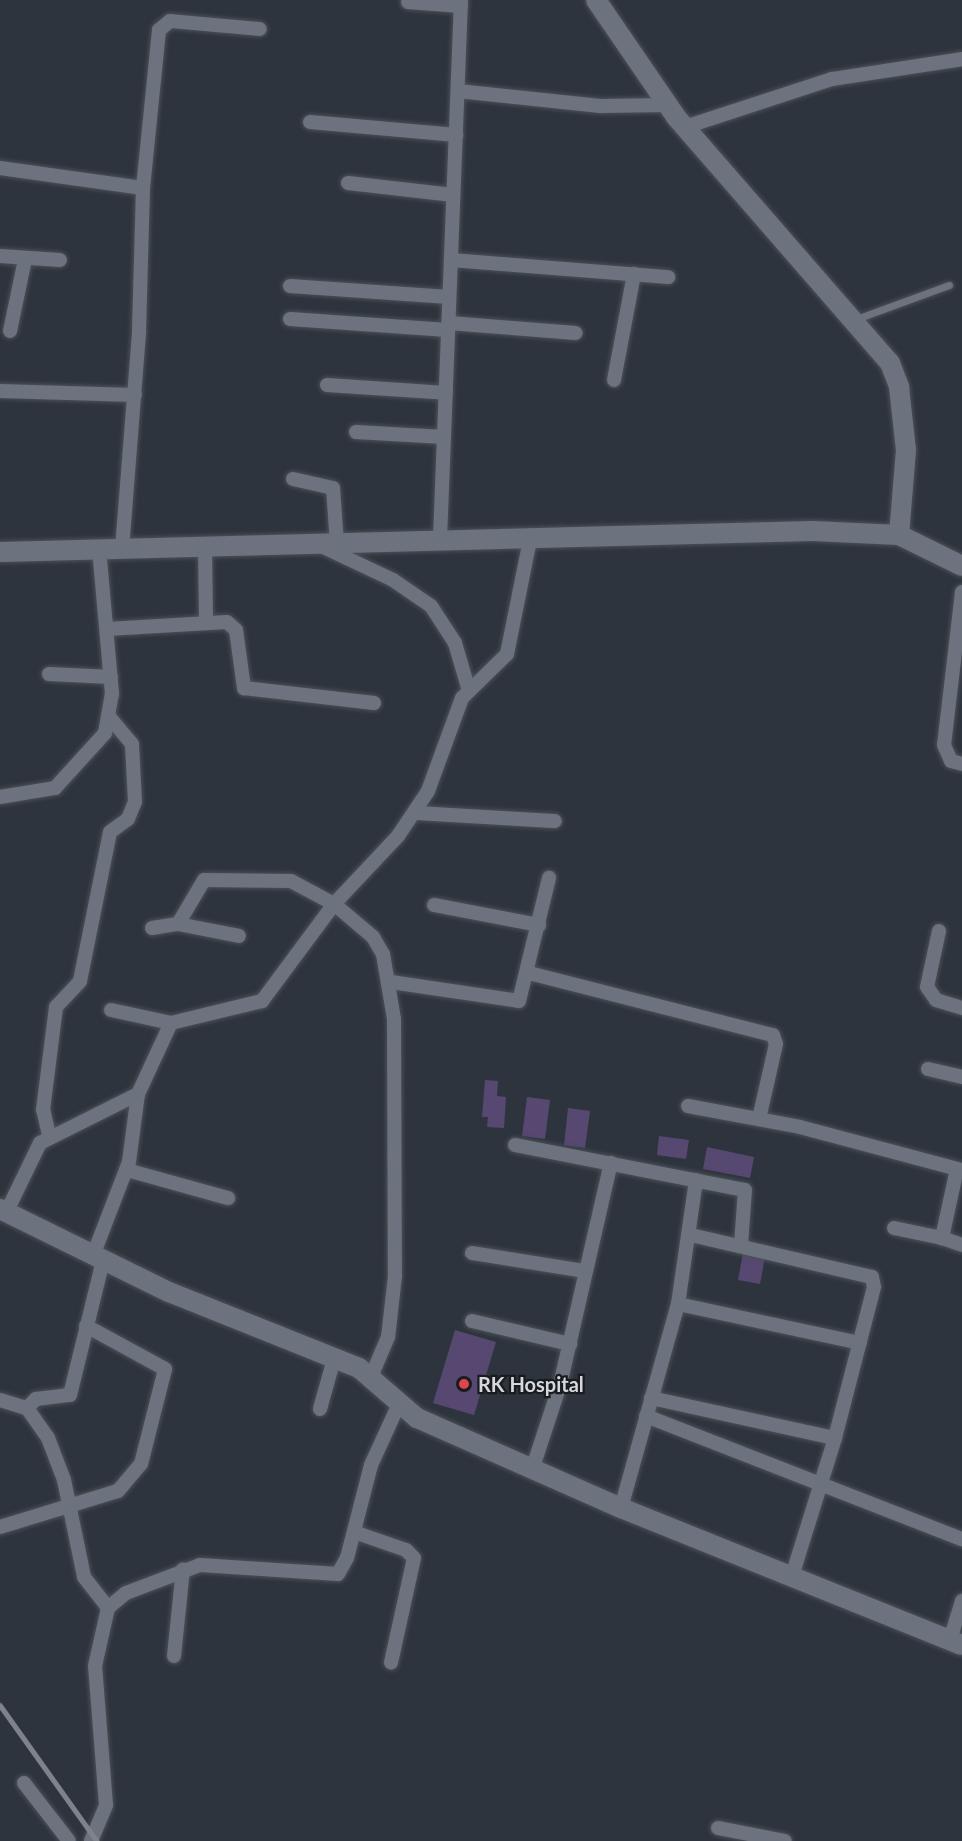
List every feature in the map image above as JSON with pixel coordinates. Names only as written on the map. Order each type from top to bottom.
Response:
[{"type":"main road","points":[[596,0],[685,127],[890,363],[899,387],[906,474],[899,535]]},
{"type":"main road","points":[[0,552],[328,544],[531,535],[899,535],[962,566]]},
{"type":"main road","points":[[3,1210],[205,1308],[334,1359],[371,1377],[398,1406],[621,1508],[956,1642]]},
{"type":"street","points":[[582,0],[596,0]]},
{"type":"street","points":[[408,2],[461,3],[440,539]]},
{"type":"street","points":[[122,549],[135,395],[143,188],[163,23],[260,29]]},
{"type":"street","points":[[685,127],[832,79],[962,60]]},
{"type":"street","points":[[458,91],[600,106],[668,105]]},
{"type":"street","points":[[310,122],[456,135]]},
{"type":"street","points":[[0,168],[143,188]]},
{"type":"street","points":[[348,183],[453,195]]},
{"type":"street","points":[[0,256],[60,260]]},
{"type":"street","points":[[10,330],[25,259]]},
{"type":"street","points":[[451,260],[668,277]]},
{"type":"street","points":[[614,380],[634,274]]},
{"type":"street","points":[[290,286],[449,297]]},
{"type":"street","points":[[290,319],[576,333]]},
{"type":"street","points":[[327,385],[446,393]]},
{"type":"street","points":[[0,391],[135,395]]},
{"type":"street","points":[[356,432],[444,437]]},
{"type":"street","points":[[293,479],[333,488],[328,544],[425,601],[451,633],[468,691]]},
{"type":"street","points":[[111,1010],[171,1023],[262,1001],[334,904],[415,813],[468,691],[507,654],[531,535]]},
{"type":"street","points":[[205,547],[206,622]]},
{"type":"street","points":[[0,796],[35,795],[62,784],[92,752],[111,718],[111,677],[99,549]]},
{"type":"street","points":[[962,592],[957,672],[944,745],[951,760],[962,764]]},
{"type":"street","points":[[107,629],[206,622],[233,624],[244,688],[374,703]]},
{"type":"street","points":[[49,674],[111,677]]},
{"type":"street","points":[[49,1135],[43,1110],[56,1007],[80,981],[110,832],[128,819],[135,802],[132,744],[111,718]]},
{"type":"street","points":[[415,813],[555,821]]},
{"type":"street","points":[[178,924],[200,884],[211,878],[291,881],[334,904],[373,937],[391,982],[395,1276],[388,1337],[371,1377]]},
{"type":"street","points":[[391,982],[510,1003],[519,1001],[529,973],[549,878]]},
{"type":"street","points":[[434,905],[539,925]]},
{"type":"street","points":[[152,928],[178,924],[240,936]]},
{"type":"street","points":[[939,931],[927,987],[936,1000],[962,1008]]},
{"type":"street","points":[[529,973],[773,1035],[776,1044],[759,1119]]},
{"type":"street","points":[[27,1408],[36,1399],[70,1395],[99,1255],[127,1170],[138,1094],[171,1023]]},
{"type":"street","points":[[928,1069],[962,1077]]},
{"type":"street","points":[[3,1210],[49,1135],[138,1094]]},
{"type":"street","points":[[688,1106],[759,1119],[959,1169],[942,1238]]},
{"type":"street","points":[[515,1144],[745,1190],[741,1245]]},
{"type":"street","points":[[533,1467],[570,1344],[611,1163]]},
{"type":"street","points":[[127,1170],[228,1197]]},
{"type":"street","points":[[621,1508],[678,1304],[691,1235],[696,1180]]},
{"type":"street","points":[[894,1228],[942,1238],[962,1245]]},
{"type":"street","points":[[691,1235],[867,1272],[874,1287],[835,1438],[792,1576]]},
{"type":"street","points":[[472,1253],[585,1271]]},
{"type":"street","points":[[678,1304],[860,1343]]},
{"type":"street","points":[[472,1321],[570,1344]]},
{"type":"street","points":[[0,1527],[118,1491],[135,1476],[153,1431],[165,1376],[163,1365],[86,1326]]},
{"type":"street","points":[[320,1409],[334,1359]]},
{"type":"street","points":[[651,1398],[835,1438]]},
{"type":"street","points":[[0,1400],[27,1408],[57,1460],[84,1577],[108,1608]]},
{"type":"street","points":[[91,1841],[106,1796],[95,1666],[108,1608],[126,1593],[183,1569],[256,1565],[330,1576],[343,1569],[371,1465],[398,1406]]},
{"type":"street","points":[[646,1416],[820,1487],[962,1539]]},
{"type":"street","points":[[354,1532],[406,1550],[414,1558],[392,1662]]},
{"type":"street","points":[[174,1656],[183,1569]]},
{"type":"street","points":[[956,1642],[962,1601]]},
{"type":"street","points":[[24,1783],[69,1841]]},
{"type":"street","points":[[718,1828],[736,1836],[784,1841]]},
{"type":"lane","points":[[853,320],[949,285]]},
{"type":"building","points":[[485,1080],[498,1081],[497,1096],[506,1097],[504,1128],[487,1127],[488,1117],[482,1117]]},
{"type":"building","points":[[527,1097],[550,1100],[545,1139],[522,1136]]},
{"type":"building","points":[[568,1108],[590,1111],[585,1148],[564,1145]]},
{"type":"building","points":[[659,1136],[689,1140],[686,1159],[657,1155]]},
{"type":"building","points":[[707,1147],[754,1157],[750,1178],[703,1169]]},
{"type":"building","points":[[743,1253],[765,1257],[760,1284],[738,1280]]},
{"type":"building","points":[[455,1330],[496,1342],[474,1415],[433,1403]]},
{"type":"railway","points":[[0,1705],[97,1841]]},
{"type":"place","name":"RK Hospital","points":[[464,1384]]}]
